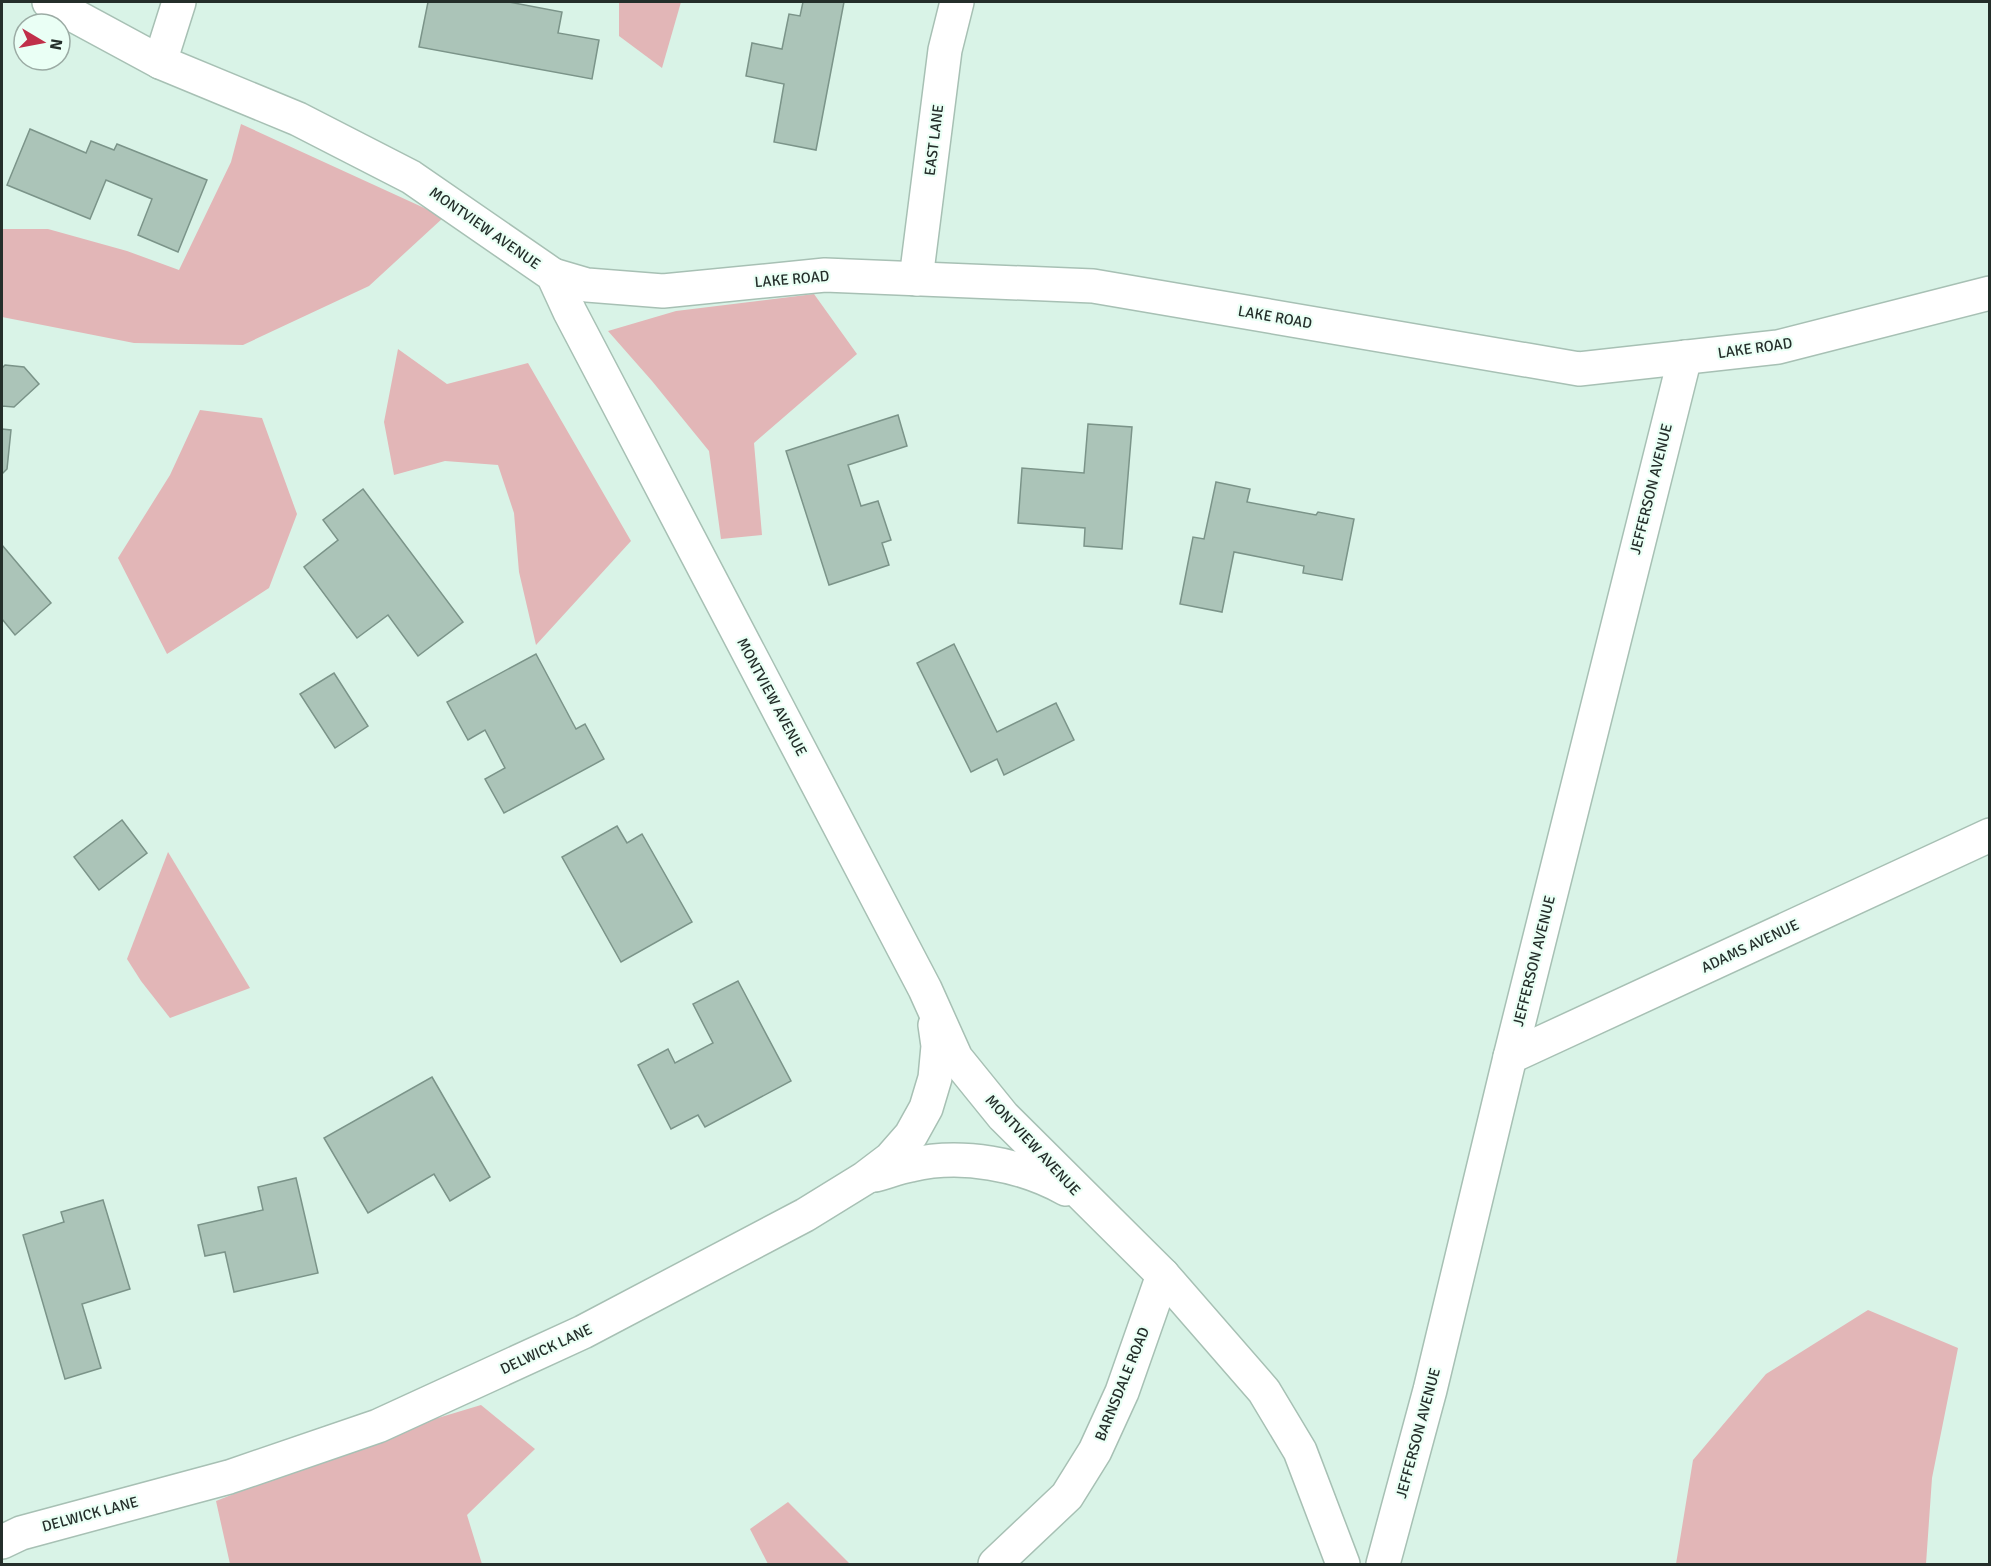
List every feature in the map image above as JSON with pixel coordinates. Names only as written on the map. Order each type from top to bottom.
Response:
[{"type":"street","name":"MONTVIEW AVENUE","points":[[49,2],[160,62],[298,119],[411,177],[553,275],[570,312],[925,988],[956,1058],[1003,1116],[1163,1275],[1264,1390],[1300,1451],[1343,1564]]},
{"type":"street","points":[[160,62],[179,2]]},
{"type":"street","name":"EAST LANE","points":[[916,279],[945,50],[957,2]]},
{"type":"street","name":"LAKE ROAD","points":[[553,275],[587,285],[663,291],[825,275],[1093,286],[1579,369],[1778,347],[1989,293]]},
{"type":"street","name":"JEFFERSON AVENUE","points":[[1383,1564],[1430,1390],[1510,1057],[1685,357]]},
{"type":"street","name":"ADAMS AVENUE","points":[[1510,1057],[1989,835]]},
{"type":"street","name":"DELWICK LANE","points":[[2,1542],[21,1533],[229,1477],[378,1426],[583,1332],[805,1215],[865,1178],[890,1159],[911,1135],[926,1108],[935,1078],[938,1046],[934,1015],[925,988]]},
{"type":"street","points":[[865,1178],[912,1164],[961,1160],[1009,1166],[1056,1183],[1082,1197]]},
{"type":"street","name":"BARNSDALE ROAD","points":[[995,1564],[1067,1496],[1095,1451],[1122,1392],[1163,1275]]},
{"type":"shaded area","points":[[619,2],[681,2],[662,68],[619,36]]},
{"type":"shaded area","points":[[241,124],[444,217],[369,286],[243,345],[134,343],[2,317],[2,229],[48,229],[127,251],[179,270],[231,162]]},
{"type":"shaded area","points":[[814,294],[857,354],[754,443],[762,535],[721,539],[709,451],[608,331],[676,311]]},
{"type":"shaded area","points":[[398,349],[447,384],[528,363],[631,541],[536,645],[519,572],[514,513],[498,465],[445,461],[394,475],[384,422]]},
{"type":"shaded area","points":[[200,410],[262,418],[297,514],[269,588],[167,654],[118,558],[170,475]]},
{"type":"shaded area","points":[[168,852],[250,988],[170,1018],[127,959]]},
{"type":"shaded area","points":[[1868,1310],[1958,1348],[1932,1478],[1926,1564],[1676,1564],[1693,1460],[1766,1374]]},
{"type":"shaded area","points":[[481,1405],[535,1449],[467,1515],[482,1564],[230,1564],[216,1501],[388,1433]]},
{"type":"shaded area","points":[[788,1502],[850,1564],[768,1564],[750,1529]]},
{"type":"building","points":[[428,2],[509,2],[562,12],[558,33],[599,40],[592,79],[419,47]]},
{"type":"building","points":[[803,2],[844,2],[816,150],[774,142],[784,84],[746,76],[752,43],[782,49],[789,14],[800,16]]},
{"type":"building","points":[[30,129],[86,153],[91,141],[114,150],[117,144],[207,180],[178,252],[138,235],[152,199],[106,180],[90,219],[7,185]]},
{"type":"building","points":[[5,365],[24,367],[39,384],[14,407],[2,406],[2,368]]},
{"type":"building","points":[[898,415],[907,446],[848,465],[861,506],[878,501],[891,540],[882,543],[889,565],[829,585],[786,451]]},
{"type":"building","points":[[1088,424],[1132,427],[1122,549],[1084,546],[1085,528],[1018,523],[1022,468],[1084,473]]},
{"type":"building","points":[[2,429],[11,430],[7,469],[2,474]]},
{"type":"building","points":[[1216,482],[1250,489],[1247,502],[1316,515],[1318,512],[1354,519],[1342,580],[1303,573],[1304,566],[1234,552],[1222,612],[1180,604],[1193,537],[1204,539]]},
{"type":"building","points":[[363,489],[463,622],[418,656],[388,615],[357,638],[304,567],[338,540],[323,520]]},
{"type":"building","points":[[2,545],[51,603],[15,635],[2,619]]},
{"type":"building","points":[[954,644],[997,732],[1056,703],[1074,740],[1004,775],[997,759],[971,772],[917,663]]},
{"type":"building","points":[[536,654],[576,729],[585,724],[604,759],[504,813],[485,779],[505,768],[485,730],[468,740],[447,702]]},
{"type":"building","points":[[334,673],[368,726],[335,748],[300,694]]},
{"type":"building","points":[[122,820],[147,853],[99,890],[74,857]]},
{"type":"building","points":[[617,826],[627,843],[642,834],[692,922],[621,962],[562,857]]},
{"type":"building","points":[[738,981],[791,1081],[705,1127],[698,1115],[671,1129],[638,1065],[668,1049],[675,1063],[713,1043],[693,1004]]},
{"type":"building","points":[[432,1077],[490,1177],[450,1201],[434,1174],[368,1213],[324,1138]]},
{"type":"building","points":[[296,1178],[318,1273],[234,1292],[225,1252],[205,1256],[198,1225],[263,1210],[258,1187]]},
{"type":"building","points":[[103,1200],[130,1289],[82,1304],[101,1368],[65,1379],[23,1235],[64,1222],[61,1212]]}]
